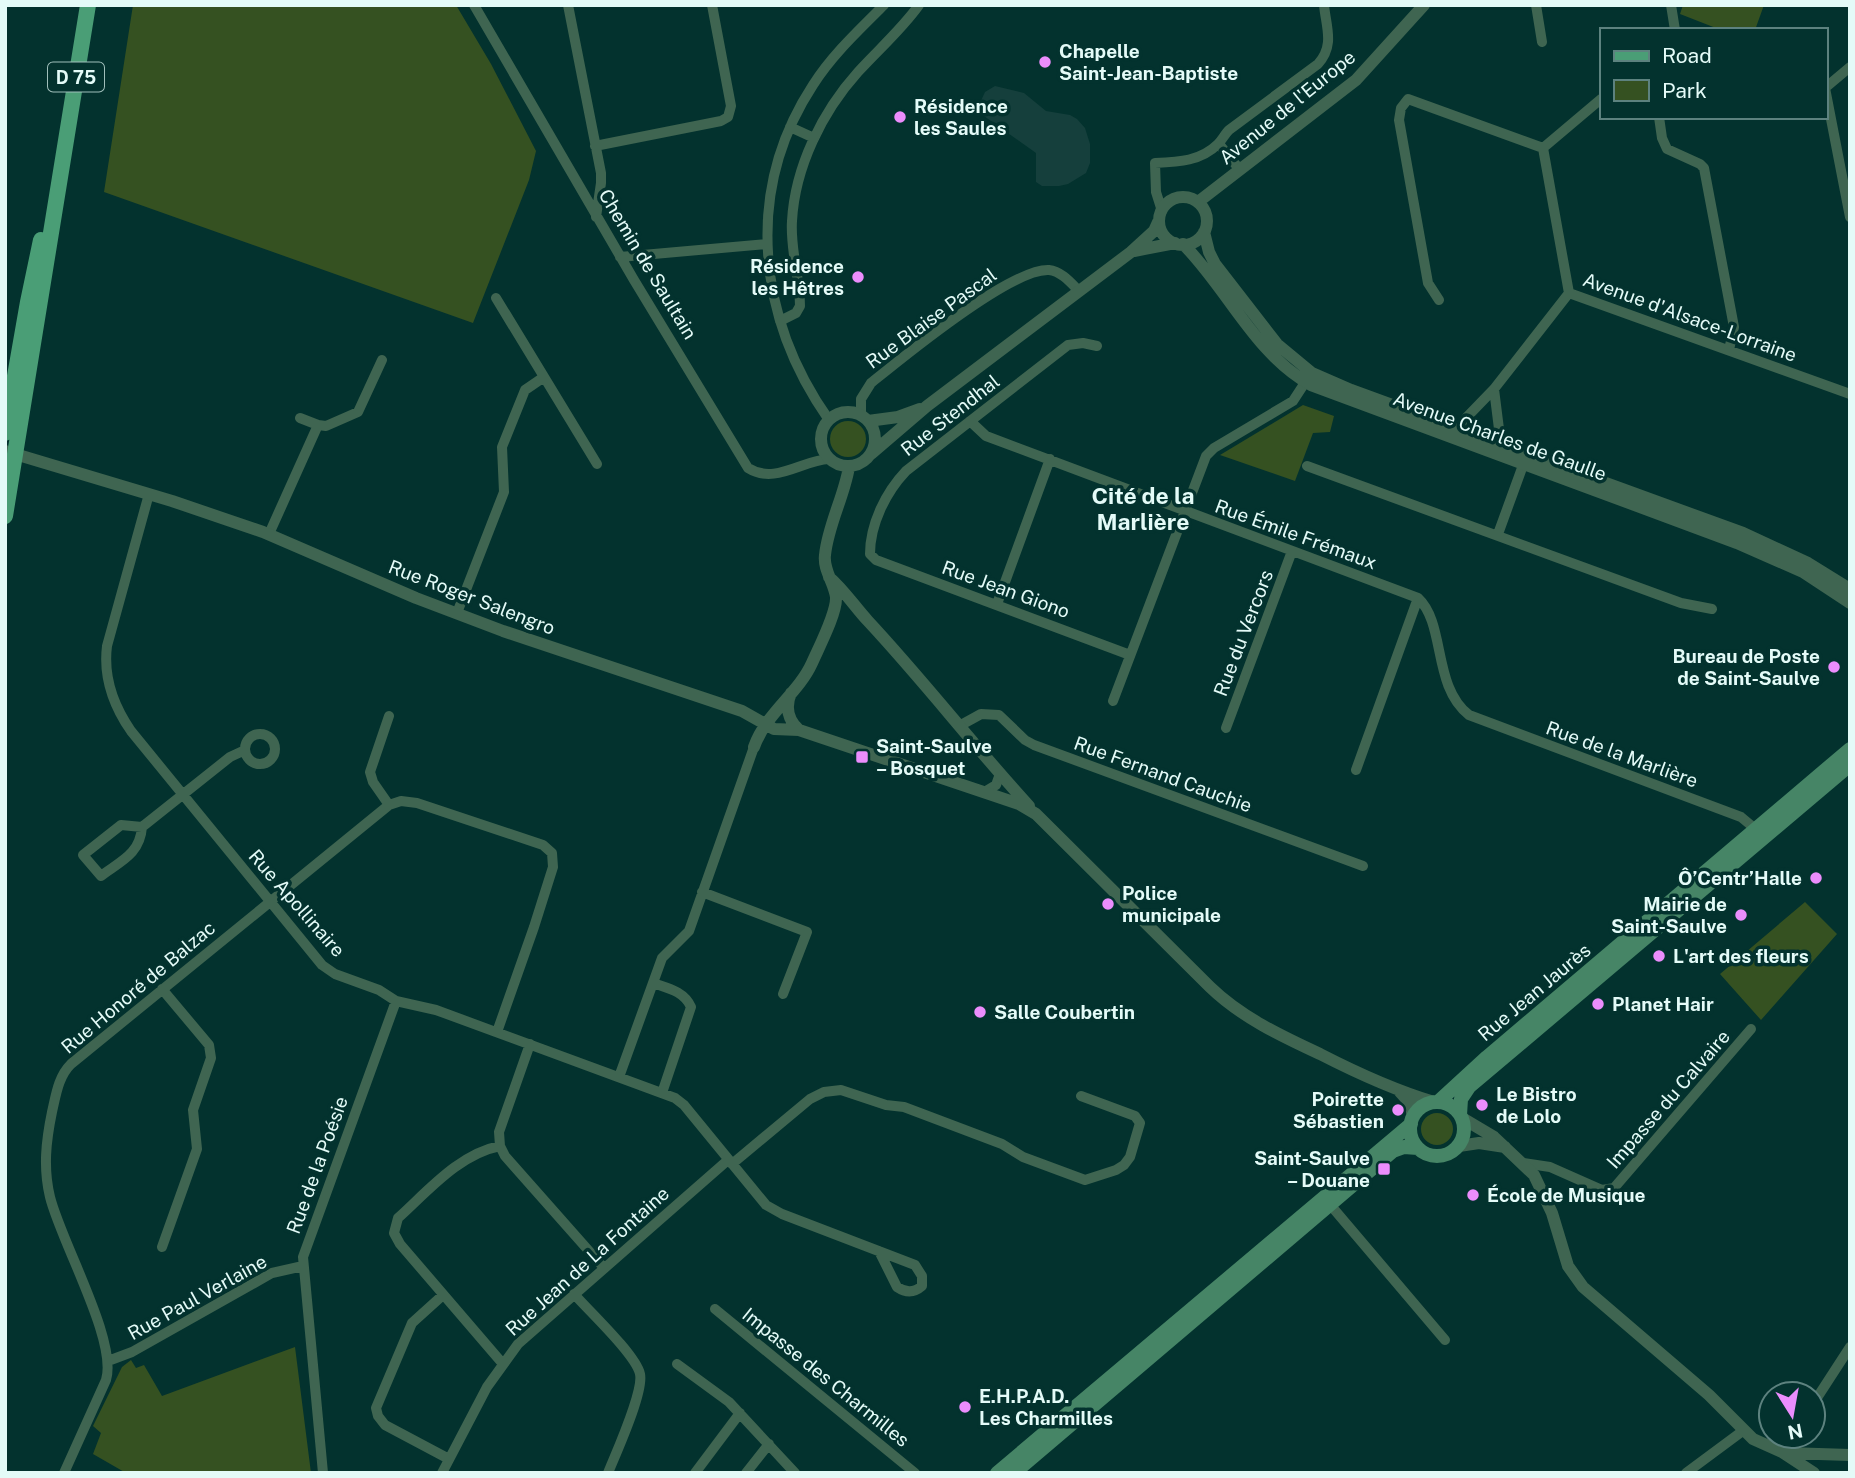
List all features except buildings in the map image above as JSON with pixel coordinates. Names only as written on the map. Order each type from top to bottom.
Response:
[{"type":"main road","name":"D 75","points":[[5,433],[30,290],[63,149],[88,5]]},
{"type":"main road","name":"D 75","points":[[5,516],[10,453],[59,195],[63,149]]},
{"type":"main road","name":"Rue Jean Jaurès","points":[[1461,1117],[1461,1098],[1469,1087],[1760,833],[1850,749]]},
{"type":"main road","name":"Rue Jean Jaurès","points":[[1436,1102],[1760,833],[1850,765]]},
{"type":"main road","points":[[997,1473],[1327,1200],[1393,1151],[1404,1147],[1418,1149],[1426,1154],[1448,1154],[1458,1146],[1464,1134],[1461,1117],[1451,1106],[1436,1102],[1422,1107],[1412,1121],[1327,1200],[1014,1473]]},
{"type":"main road","points":[[1412,1121],[1411,1137],[1418,1149]]},
{"type":"street","name":"Chemin de Saultain","points":[[474,5],[620,257],[748,468],[756,472],[773,473],[829,459]]},
{"type":"street","points":[[568,5],[601,183],[596,216]]},
{"type":"street","points":[[595,146],[721,121],[728,117],[731,106],[712,5]]},
{"type":"street","points":[[830,420],[804,381],[780,321],[771,287],[766,244],[770,201],[779,159],[790,127],[807,93],[821,73],[884,5]]},
{"type":"street","points":[[780,321],[796,313],[800,306],[792,220],[796,195],[814,138],[846,86],[919,5]]},
{"type":"street","points":[[1179,244],[1164,234],[1157,196],[1156,163],[1194,159],[1219,144],[1228,130],[1318,64],[1327,51],[1329,34],[1324,5]]},
{"type":"street","name":"Avenue de l'Europe","points":[[1198,202],[1356,79],[1424,5]]},
{"type":"street","points":[[1536,5],[1542,42]]},
{"type":"street","points":[[1671,5],[1675,28]]},
{"type":"street","points":[[1827,86],[1850,67]]},
{"type":"street","points":[[1827,98],[1850,217]]},
{"type":"street","points":[[1439,300],[1428,283],[1399,120],[1401,108],[1408,99],[1543,148],[1600,100]]},
{"type":"street","points":[[1659,119],[1662,138],[1667,149],[1700,164],[1704,169],[1734,323],[1729,350]]},
{"type":"street","points":[[790,127],[814,138]]},
{"type":"street","points":[[1219,144],[1240,170]]},
{"type":"street","name":"Avenue d'Alsace-Lorraine","points":[[1543,148],[1569,293],[1850,394]]},
{"type":"street","points":[[927,406],[898,417],[864,418],[844,413],[830,420],[824,428],[821,441],[824,451],[829,459],[840,465],[849,467],[862,463],[927,406],[1130,252],[1154,231],[1170,201],[1179,197],[1189,198],[1198,202],[1207,215],[1204,232],[1194,242],[1146,247],[1130,252]]},
{"type":"street","name":"Avenue Charles de Gaulle","points":[[1204,232],[1215,264],[1258,322],[1325,392],[1497,449],[1728,539],[1803,572],[1850,603]]},
{"type":"street","points":[[620,257],[766,244]]},
{"type":"street","name":"Avenue Charles de Gaulle","points":[[1179,244],[1204,267],[1265,348],[1290,372],[1309,378]]},
{"type":"street","name":"Rue Blaise Pascal","points":[[864,418],[861,399],[871,383],[1000,288],[1026,275],[1051,270],[1060,274],[1079,291]]},
{"type":"street","points":[[1455,434],[1569,293]]},
{"type":"street","points":[[496,298],[597,464]]},
{"type":"street","name":"Rue Stendhal","points":[[871,556],[870,547],[880,510],[890,489],[913,466],[1068,345],[1097,346]]},
{"type":"street","points":[[300,418],[326,426],[358,412],[382,360]]},
{"type":"street","points":[[457,613],[504,492],[502,447],[525,390],[544,377]]},
{"type":"street","points":[[1113,701],[1206,456],[1210,450],[1293,401],[1309,378]]},
{"type":"street","points":[[1493,389],[1500,431],[1497,449]]},
{"type":"street","points":[[864,418],[875,437],[871,454]]},
{"type":"street","name":"Rue Émile Frémaux","points":[[970,421],[986,436],[1418,598]]},
{"type":"street","points":[[270,534],[318,425]]},
{"type":"street","name":"Rue Roger Salengro","points":[[10,453],[149,494],[270,534],[524,639],[734,708],[774,729],[799,730]]},
{"type":"street","points":[[997,604],[1050,459]]},
{"type":"street","points":[[1498,534],[1525,460]]},
{"type":"street","name":"Avenue Charles de Gaulle","points":[[1525,460],[1743,533],[1808,563],[1850,589]]},
{"type":"street","points":[[1307,466],[1681,603],[1712,608]]},
{"type":"street","points":[[619,1077],[665,954],[688,931],[764,725],[810,667],[834,610],[836,597],[825,563],[825,551],[846,487],[849,467]]},
{"type":"street","name":"Rue Apollinaire","points":[[149,494],[107,646],[106,669],[111,692],[131,731],[326,968],[379,990],[396,1001],[422,1005],[662,1093],[684,1105],[770,1208],[879,1251]]},
{"type":"street","name":"Rue du Vercors","points":[[1226,728],[1292,551]]},
{"type":"street","name":"Rue Jean Giono","points":[[871,556],[1130,655]]},
{"type":"street","points":[[829,577],[845,592],[1036,814],[1200,978],[1230,1004],[1276,1033],[1397,1090],[1436,1102]]},
{"type":"street","points":[[1356,769],[1418,598]]},
{"type":"street","name":"Rue de la Marlière","points":[[1418,598],[1429,615],[1449,689],[1462,710],[1476,719],[1741,817],[1760,833]]},
{"type":"street","points":[[834,610],[845,604],[856,608]]},
{"type":"street","points":[[791,692],[788,709],[799,730],[986,791],[1036,814]]},
{"type":"street","name":"Rue Fernand Cauchie","points":[[961,725],[981,714],[999,715],[1021,737],[1034,745],[1363,866]]},
{"type":"street","points":[[389,716],[370,772],[373,782],[388,805],[401,801],[417,803],[543,845],[552,853],[553,867],[497,1032]]},
{"type":"street","points":[[754,747],[770,735],[784,730]]},
{"type":"street","points":[[142,827],[141,842],[136,849],[101,876],[83,855],[121,825],[142,827],[230,757],[244,750]]},
{"type":"street","points":[[986,791],[998,783],[1000,774]]},
{"type":"street","name":"Rue Honoré de Balzac","points":[[64,1473],[106,1380],[108,1361],[97,1320],[52,1206],[46,1171],[47,1140],[58,1085],[66,1069],[388,805]]},
{"type":"street","points":[[702,892],[807,932],[783,994]]},
{"type":"street","points":[[653,983],[679,993],[689,1001],[691,1007],[662,1093]]},
{"type":"street","points":[[162,989],[209,1045],[212,1054],[193,1110],[197,1149],[162,1247]]},
{"type":"street","name":"Rue de la Poésie","points":[[323,1473],[303,1266],[307,1242],[396,1001]]},
{"type":"street","name":"Impasse du Calvaire","points":[[1523,1163],[1549,1167],[1597,1189],[1609,1190],[1617,1185],[1751,1029]]},
{"type":"street","points":[[530,1044],[499,1132],[500,1146],[505,1156],[604,1268]]},
{"type":"street","name":"Rue Jean de La Fontaine","points":[[442,1473],[481,1396],[503,1364],[531,1332],[730,1162],[810,1099],[824,1092],[841,1090],[886,1105],[909,1109],[1002,1144],[1023,1157],[1084,1180],[1124,1165],[1130,1157],[1140,1124],[1135,1116],[1081,1096]]},
{"type":"street","points":[[1397,1090],[1408,1101],[1412,1121]]},
{"type":"street","points":[[1461,1117],[1491,1135],[1523,1163],[1542,1190],[1555,1221],[1568,1266],[1578,1282],[1709,1395],[1757,1441],[1782,1452],[1814,1473]]},
{"type":"street","points":[[1458,1146],[1479,1143],[1505,1147]]},
{"type":"street","points":[[500,1146],[482,1150],[466,1159],[396,1221],[394,1233],[397,1241],[503,1364]]},
{"type":"street","points":[[1327,1200],[1445,1340]]},
{"type":"street","name":"Rue Paul Verlaine","points":[[108,1361],[132,1353],[272,1273],[303,1266]]},
{"type":"street","points":[[574,1294],[632,1359],[640,1373],[639,1392],[608,1473]]},
{"type":"street","points":[[443,1295],[412,1323],[376,1408],[385,1425],[449,1459]]},
{"type":"street","name":"Impasse des Charmilles","points":[[715,1309],[915,1473]]},
{"type":"street","points":[[1827,1382],[1850,1347]]},
{"type":"street","points":[[677,1364],[725,1399],[795,1473]]},
{"type":"street","points":[[695,1473],[740,1413]]},
{"type":"street","points":[[1686,1473],[1744,1430]]},
{"type":"street","points":[[746,1473],[769,1444]]},
{"type":"street","points":[[1782,1452],[1800,1455],[1850,1455]]},
{"type":"shaded area","points":[[995,86],[1024,93],[1046,111],[1070,115],[1077,119],[1085,128],[1090,144],[1090,163],[1086,173],[1068,184],[1059,186],[1042,186],[1036,182],[1036,153],[984,116],[979,105],[985,92]]},
{"type":"green space","points":[[133,5],[456,5],[491,64],[536,151],[529,180],[473,323],[104,192]]},
{"type":"green space","points":[[1683,5],[1764,5],[1756,28],[1716,28],[1680,14]]},
{"type":"green space","points":[[1303,405],[1334,416],[1330,432],[1313,433],[1295,481],[1220,455]]},
{"type":"green space","points":[[848,421],[861,426],[866,439],[861,452],[848,457],[835,452],[830,439],[835,426]]},
{"type":"green space","points":[[1805,902],[1837,934],[1761,1020],[1720,974]]},
{"type":"green space","points":[[1437,1113],[1448,1118],[1453,1129],[1448,1140],[1437,1145],[1426,1140],[1421,1129],[1426,1118]]},
{"type":"green space","points":[[295,1347],[311,1473],[126,1473],[93,1454],[101,1433],[93,1426],[122,1367],[131,1360],[136,1368],[144,1365],[162,1396]]},
{"type":"place","name":"Chapelle Saint-Jean-Baptiste","points":[[1045,62]]},
{"type":"place","name":"Résidence les Saules","points":[[900,117]]},
{"type":"place","name":"Résidence les Hêtres","points":[[858,277]]},
{"type":"place","name":"Bureau de Poste de Saint-Saulve","points":[[1834,667]]},
{"type":"place","name":"Saint-Saulve – Bosquet","points":[[862,757]]},
{"type":"place","name":"Ô’Centr’Halle","points":[[1816,878]]},
{"type":"place","name":"Police municipale","points":[[1108,904]]},
{"type":"place","name":"Mairie de Saint-Saulve","points":[[1741,915]]},
{"type":"place","name":"L'art des fleurs","points":[[1659,956]]},
{"type":"place","name":"Planet Hair","points":[[1598,1004]]},
{"type":"place","name":"Salle Coubertin","points":[[980,1012]]},
{"type":"place","name":"Le Bistro de Lolo","points":[[1482,1105]]},
{"type":"place","name":"Poirette Sébastien","points":[[1398,1110]]},
{"type":"place","name":"Saint-Saulve – Douane","points":[[1384,1169]]},
{"type":"place","name":"École de Musique","points":[[1473,1195]]},
{"type":"place","name":"E.H.P.A.D. Les Charmilles","points":[[965,1407]]},
{"type":"district","name":"Cité de la Marlière","points":[[1143,508]]}]
